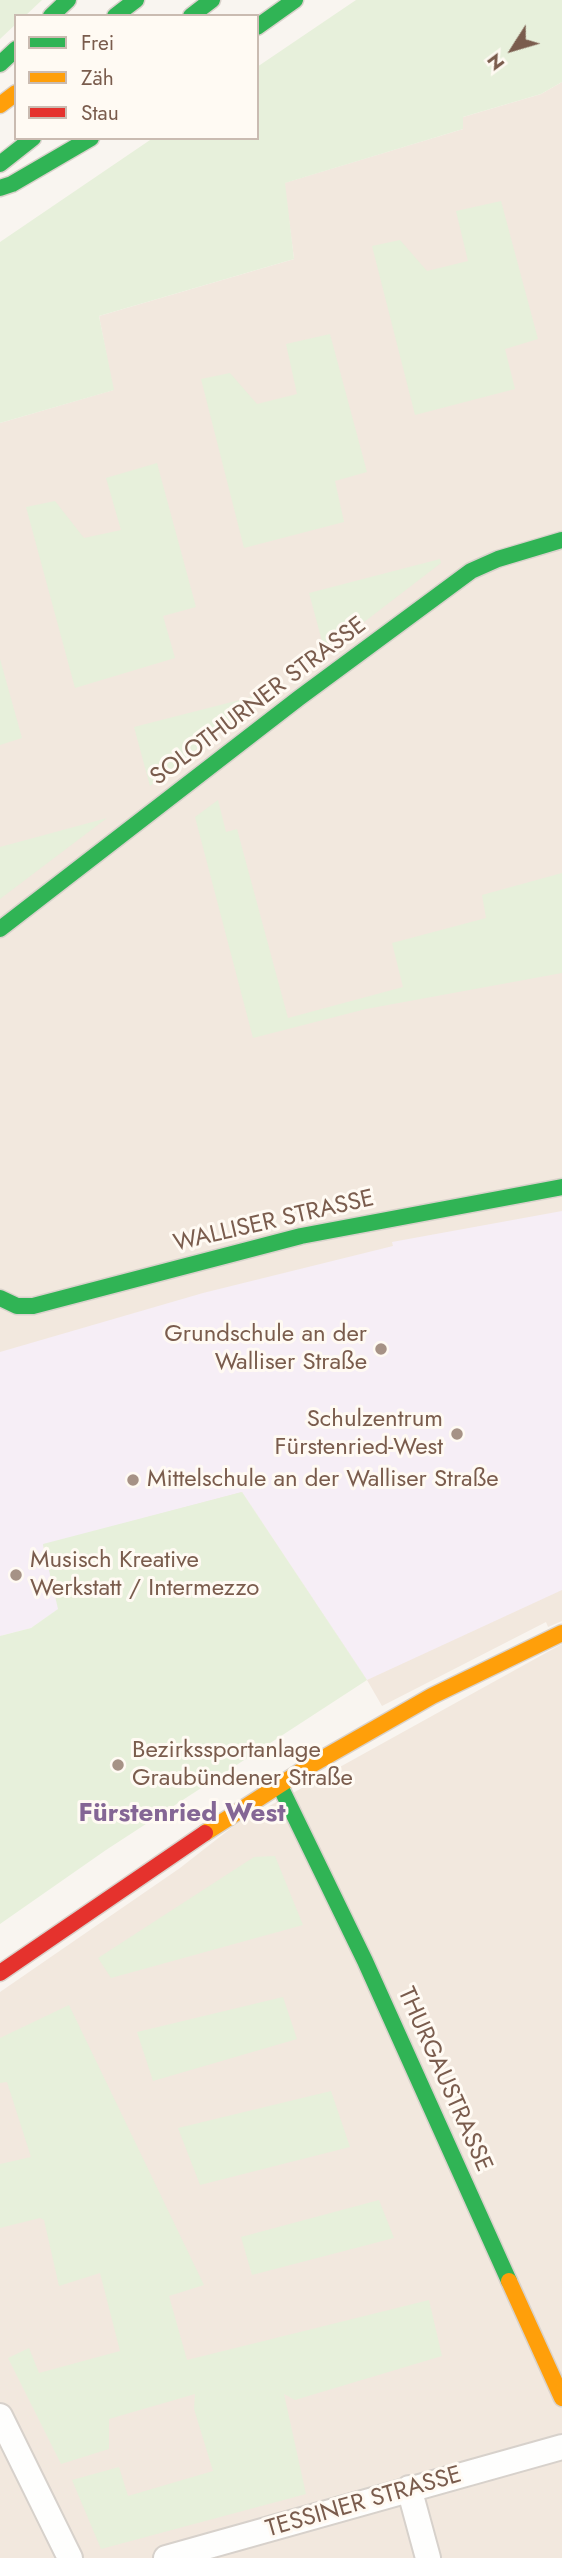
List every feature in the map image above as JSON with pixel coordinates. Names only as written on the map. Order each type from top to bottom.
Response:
[{"type":"main road","points":[[53,14],[68,0]]},
{"type":"main road","points":[[118,14],[136,0]]},
{"type":"main road","points":[[194,14],[212,0]]},
{"type":"main road","points":[[259,26],[295,0]]},
{"type":"main road","points":[[0,64],[14,51]]},
{"type":"main road","points":[[0,163],[30,140]]},
{"type":"main road","points":[[0,188],[12,184],[88,140]]},
{"type":"main road","name":"SOLOTHURNER STRASSE","points":[[0,929],[299,698],[471,571],[480,565],[562,540]]},
{"type":"main road","name":"WALLISER STRASSE","points":[[0,1298],[17,1306],[33,1306],[301,1236],[562,1187]]},
{"type":"main road","points":[[0,1973],[164,1859],[279,1784],[432,1696],[562,1633]]},
{"type":"main road","name":"THURGAUSTRASSE","points":[[279,1784],[365,1961],[562,2398]]},
{"type":"street","points":[[0,2416],[70,2558]]},
{"type":"street","name":"TESSINER STRASSE","points":[[166,2558],[409,2488],[562,2448]]},
{"type":"street","points":[[409,2488],[428,2558]]},
{"type":"shaded area","points":[[562,82],[562,1621],[548,1627],[546,1622],[382,1706],[242,1492],[0,1636],[0,423],[113,390],[99,316],[294,259],[284,183],[463,129],[463,117],[541,94]]},
{"type":"shaded area","points":[[562,1211],[562,1590],[367,1680],[242,1492],[43,1545],[59,1609],[31,1628],[0,1636],[0,1352],[203,1293],[393,1246],[392,1242]]},
{"type":"shaded area","points":[[562,1644],[562,2558],[0,2558],[0,1992],[180,1868],[235,1825]]},
{"type":"green space","points":[[0,0],[42,0],[27,14],[14,14],[14,26],[0,39]]},
{"type":"green space","points":[[356,0],[562,0],[562,82],[541,94],[463,117],[463,129],[285,183],[294,259],[99,316],[114,390],[0,423],[0,242],[150,140],[259,140],[259,66]]},
{"type":"green space","points":[[501,201],[538,339],[505,349],[515,389],[415,415],[372,246],[400,240],[427,271],[468,261],[456,211]]},
{"type":"green space","points":[[330,334],[367,472],[335,481],[344,522],[244,548],[201,379],[230,373],[257,404],[297,394],[286,344]]},
{"type":"green space","points":[[157,463],[196,607],[163,616],[175,658],[75,688],[26,507],[55,501],[84,538],[121,530],[106,478]]},
{"type":"green space","points":[[440,559],[441,563],[325,652],[309,593]]},
{"type":"green space","points":[[0,659],[22,738],[0,745]]},
{"type":"green space","points":[[267,693],[150,786],[134,727]]},
{"type":"green space","points":[[218,800],[226,832],[237,829],[288,1018],[403,987],[392,943],[486,918],[482,895],[562,873],[562,973],[366,1009],[253,1038],[195,817]]},
{"type":"green space","points":[[107,818],[0,899],[0,847]]},
{"type":"green space","name":"Bezirkssportanlage Graubündener Straße","points":[[242,1492],[367,1680],[106,1850],[0,1924],[0,1636],[31,1628],[58,1609],[43,1544]]},
{"type":"green space","points":[[275,1856],[303,1925],[111,1978],[98,1958],[254,1857]]},
{"type":"green space","points":[[283,1997],[297,2039],[153,2081],[137,2032]]},
{"type":"green space","points":[[69,2005],[204,2285],[169,2296],[187,2360],[429,2300],[442,2356],[295,2400],[284,2394],[306,2494],[101,2549],[72,2480],[119,2467],[128,2496],[213,2471],[194,2409],[195,2394],[109,2419],[109,2449],[61,2464],[8,2358],[29,2348],[39,2373],[120,2351],[100,2273],[59,2286],[44,2220],[40,2218],[0,2228],[0,2164],[31,2157],[7,2082],[0,2083],[0,2038]]},
{"type":"green space","points":[[331,2091],[350,2147],[200,2185],[178,2128]]},
{"type":"green space","points":[[379,2200],[394,2238],[252,2275],[241,2237]]},
{"type":"traffic: fast","points":[[53,14],[68,0]]},
{"type":"traffic: fast","points":[[118,14],[136,0]]},
{"type":"traffic: fast","points":[[194,14],[212,0]]},
{"type":"traffic: fast","points":[[259,26],[295,0]]},
{"type":"traffic: fast","points":[[0,64],[14,51]]},
{"type":"traffic: fast","points":[[0,164],[30,140]]},
{"type":"traffic: fast","points":[[0,188],[12,184],[88,140]]},
{"type":"traffic: fast","points":[[0,929],[299,698],[471,571],[498,559],[562,540]]},
{"type":"traffic: fast","points":[[0,1298],[17,1306],[33,1306],[301,1236],[562,1187]]},
{"type":"traffic: fast","points":[[279,1784],[365,1961],[509,2281]]},
{"type":"traffic: slow","points":[[0,105],[14,94]]},
{"type":"traffic: slow","points":[[205,1833],[306,1768],[432,1696],[562,1633]]},
{"type":"traffic: slow","points":[[509,2281],[562,2398]]},
{"type":"traffic: jam","points":[[0,1973],[205,1833]]},
{"type":"place","name":"Grundschule an der Walliser Straße","points":[[381,1349]]},
{"type":"place","name":"Schulzentrum Fürstenried-West","points":[[457,1434]]},
{"type":"place","name":"Mittelschule an der Walliser Straße","points":[[133,1480]]},
{"type":"place","name":"Musisch Kreative Werkstatt / Intermezzo","points":[[16,1575]]},
{"type":"place","name":"Bezirkssportanlage Graubündener Straße","points":[[118,1765]]},
{"type":"district","name":"Fürstenried West","points":[[182,1815]]}]
